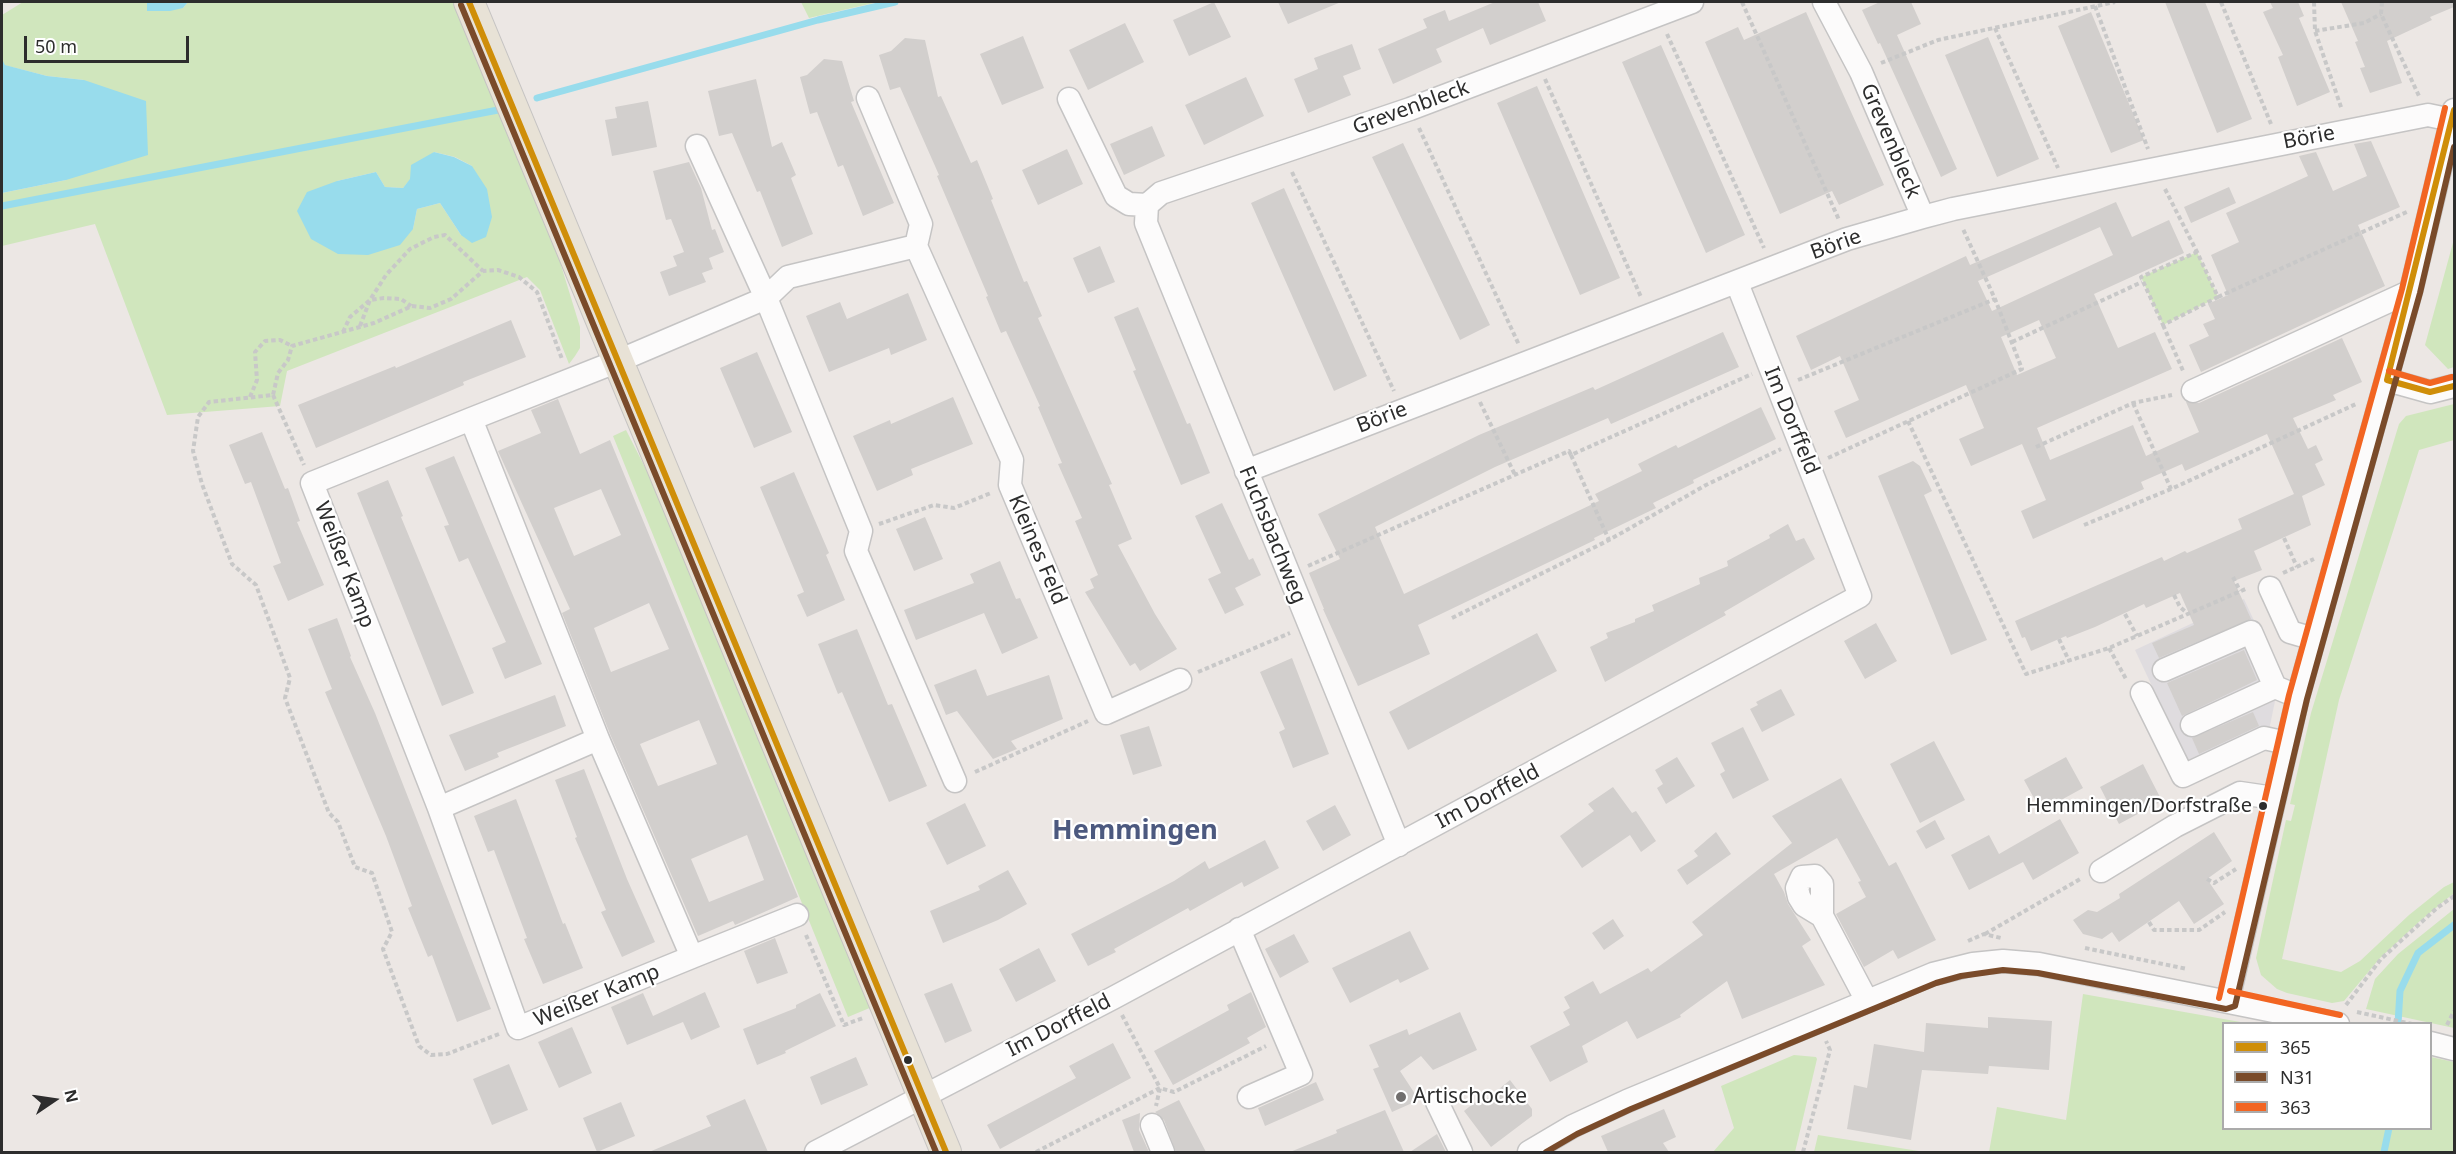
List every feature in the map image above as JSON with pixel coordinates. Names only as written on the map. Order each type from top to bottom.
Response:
[{"type":"main road","points":[[469,2],[946,1152]]},
{"type":"street","name":"Grevenbleck","points":[[1146,214],[1161,193],[1410,109],[1692,2]]},
{"type":"street","name":"Grevenbleck","points":[[1824,2],[1861,72],[1923,217]]},
{"type":"street","name":"Kleines Feld","points":[[868,98],[921,224],[916,246],[1012,460],[1010,485],[1106,713]]},
{"type":"street","points":[[1069,99],[1116,196],[1146,214]]},
{"type":"street","points":[[2228,1000],[2298,697],[2386,386],[2453,115]]},
{"type":"street","name":"Börie","points":[[1246,471],[1847,239],[1953,209],[2348,130],[2428,116],[2453,115]]},
{"type":"street","points":[[697,146],[766,298],[861,531],[856,551],[955,781]]},
{"type":"street","name":"Fuchsbachweg","points":[[1146,214],[1246,471],[1399,846]]},
{"type":"street","points":[[618,361],[766,298],[788,277],[916,246]]},
{"type":"street","name":"Im Dorffeld","points":[[816,1152],[1399,846],[1860,596],[1737,283]]},
{"type":"street","points":[[2193,391],[2411,291]]},
{"type":"street","name":"Weißer Kamp","points":[[618,361],[312,483],[439,808],[518,1028],[797,915]]},
{"type":"street","points":[[2386,386],[2430,392],[2454,386]]},
{"type":"street","points":[[471,419],[598,739],[692,957]]},
{"type":"street","points":[[2266,583],[2290,632],[2314,639]]},
{"type":"street","points":[[2164,670],[2251,632],[2275,687],[2298,697]]},
{"type":"street","points":[[1106,713],[1180,680]]},
{"type":"street","points":[[2192,725],[2275,687]]},
{"type":"street","points":[[2142,693],[2183,776],[2264,738],[2287,743]]},
{"type":"street","points":[[439,808],[598,739]]},
{"type":"street","points":[[2101,871],[2175,826],[2240,793],[2274,798]]},
{"type":"street","points":[[1822,916],[1867,1001]]},
{"type":"street","points":[[1239,929],[1301,1074],[1249,1097]]},
{"type":"street","points":[[1529,1152],[1573,1126],[1627,1101],[1933,974],[1955,957],[1988,962],[2019,961],[2228,1000],[2342,1017]]},
{"type":"street","points":[[2432,1044],[2454,1049]]},
{"type":"street","points":[[1437,1102],[1461,1152]]},
{"type":"street","points":[[1152,1125],[1163,1152]]},
{"type":"path","points":[[1742,2],[1847,239]]},
{"type":"path","points":[[1861,72],[1938,40],[2115,2]]},
{"type":"path","points":[[2221,2],[2271,122],[2273,146]]},
{"type":"path","points":[[2314,2],[2315,31],[2348,130]]},
{"type":"path","points":[[2382,2],[2382,14],[2428,116]]},
{"type":"path","points":[[2094,6],[2156,170],[2218,297]]},
{"type":"path","points":[[1658,14],[1773,269]]},
{"type":"path","points":[[2315,31],[2364,23],[2382,14]]},
{"type":"path","points":[[1995,28],[2067,188]]},
{"type":"path","points":[[1537,62],[1649,315]]},
{"type":"path","points":[[1410,109],[1527,363]]},
{"type":"path","points":[[1283,152],[1402,410]]},
{"type":"path","points":[[2163,324],[2432,201]]},
{"type":"path","points":[[1810,466],[2022,369],[1995,298],[1953,209]]},
{"type":"path","points":[[360,327],[370,300],[386,275],[410,249],[434,237],[445,235],[483,271]]},
{"type":"path","points":[[2036,447],[2133,403],[2193,391],[2141,277],[2198,252]]},
{"type":"path","points":[[2012,342],[2143,282]]},
{"type":"path","points":[[1778,389],[1995,298]]},
{"type":"path","points":[[343,332],[350,317],[370,300],[401,299],[412,306]]},
{"type":"path","points":[[250,397],[257,380],[255,352],[265,342],[280,340],[292,346]]},
{"type":"path","points":[[1571,455],[1769,366]]},
{"type":"path","points":[[1472,384],[1515,475]]},
{"type":"path","points":[[2084,525],[2171,489],[2386,386]]},
{"type":"path","points":[[273,395],[312,483]]},
{"type":"path","points":[[2133,403],[2171,489]]},
{"type":"path","points":[[1908,421],[2026,674],[2109,648],[2240,591],[2266,583],[2339,549]]},
{"type":"path","points":[[1452,618],[1609,540],[1706,485],[1799,440]]},
{"type":"path","points":[[1288,574],[1569,451],[1609,540]]},
{"type":"path","points":[[861,531],[934,505],[954,508],[1010,485]]},
{"type":"path","points":[[2284,538],[2297,567]]},
{"type":"path","points":[[2233,577],[2240,591]]},
{"type":"path","points":[[2175,595],[2180,607],[2188,614]]},
{"type":"path","points":[[2125,614],[2137,636]]},
{"type":"path","points":[[1180,680],[1309,625]]},
{"type":"path","points":[[2059,639],[2069,661]]},
{"type":"path","points":[[2109,648],[2133,693],[2142,693]]},
{"type":"path","points":[[955,781],[1106,713]]},
{"type":"path","points":[[2207,879],[2214,883],[2238,868],[2257,873]]},
{"type":"path","points":[[1984,934],[2091,873],[2101,871]]},
{"type":"path","points":[[2342,1017],[2348,1001],[2381,959],[2437,908],[2454,896]]},
{"type":"path","points":[[2149,922],[2154,930],[2199,930],[2230,908],[2248,907]]},
{"type":"path","points":[[797,915],[844,1025],[887,1009]]},
{"type":"path","points":[[1113,998],[1160,1088],[1152,1125]]},
{"type":"path","points":[[2379,1016],[2406,1022]]},
{"type":"path","points":[[1803,1152],[1830,1050],[1819,1021]]},
{"type":"path","points":[[1036,1152],[1160,1088],[1174,1092],[1285,1036]]},
{"type":"shaded area","points":[[2244,599],[2280,677],[2268,735],[2192,771],[2135,650]]},
{"type":"green space","points":[[23,2],[147,2],[147,11],[183,8],[188,2],[453,2],[556,249],[580,327],[580,348],[569,364],[540,290],[527,277],[287,371],[280,406],[167,415],[95,224],[2,246],[2,193],[66,180],[84,80],[47,76],[4,65],[2,15]],"holes":[[[434,152],[455,157],[472,166],[461,235],[440,203],[417,209],[413,229],[337,181],[376,172],[385,187],[403,188]]]},
{"type":"green space","points":[[801,2],[878,2],[809,18]]},
{"type":"green space","points":[[2454,239],[2454,367],[2448,369],[2425,345]]},
{"type":"green space","points":[[2197,252],[2218,297],[2163,325],[2141,277]]},
{"type":"green space","points":[[2454,404],[2454,440],[2419,450],[2339,700],[2282,959],[2341,972],[2360,961],[2409,915],[2444,887],[2454,882],[2454,893],[2380,958],[2344,1001],[2332,1003],[2287,993],[2277,989],[2261,975],[2256,958],[2286,820],[2291,821],[2295,805],[2290,804],[2311,713],[2399,424],[2406,416]]},
{"type":"green space","points":[[626,430],[652,481],[872,1007],[848,1017],[613,436]]},
{"type":"green space","points":[[2454,909],[2454,1028],[2366,1009],[2375,979],[2398,954]]},
{"type":"green space","points":[[2083,994],[2240,1022],[2222,1022],[2222,1130],[2432,1130],[2432,1057],[2454,1062],[2454,1152],[1989,1152],[1997,1107],[2066,1120]]},
{"type":"green space","points":[[1794,1055],[1817,1059],[1795,1152],[1713,1152],[1734,1128],[1721,1086]]},
{"type":"green space","points":[[1818,1135],[1925,1152],[1814,1152]]},
{"type":"water","points":[[147,2],[188,2],[183,8],[170,11],[147,11]]},
{"type":"water","points":[[2,59],[5,65],[47,76],[84,80],[146,101],[148,155],[66,180],[2,193]]},
{"type":"water","points":[[434,152],[454,157],[472,166],[487,189],[492,217],[486,237],[472,243],[461,235],[440,203],[417,209],[413,229],[400,245],[368,255],[338,254],[311,239],[297,211],[307,192],[337,181],[376,172],[385,187],[403,188],[410,179],[411,165]]},
{"type":"building","points":[[1214,2],[1231,37],[1189,56],[1173,20]]},
{"type":"building","points":[[1278,2],[1341,2],[1288,24]]},
{"type":"building","points":[[1495,2],[1538,2],[1546,21],[1490,45],[1483,28],[1436,49],[1442,62],[1393,84],[1378,49],[1427,28],[1423,19],[1445,10],[1449,21]]},
{"type":"building","points":[[1880,2],[1911,2],[1921,24],[1897,35],[1957,169],[1941,177],[1880,43],[1878,44],[1862,10]]},
{"type":"building","points":[[2165,2],[2205,2],[2252,119],[2217,133]]},
{"type":"building","points":[[2270,2],[2298,2],[2304,16],[2299,18],[2330,92],[2297,106],[2278,57],[2283,55],[2263,12],[2273,8]]},
{"type":"building","points":[[2341,2],[2454,2],[2454,7],[2430,17],[2432,20],[2387,41],[2402,83],[2370,93],[2360,68],[2365,67],[2355,42],[2358,41]]},
{"type":"building","points":[[1806,12],[1884,185],[1839,205],[1832,191],[1780,214],[1705,42],[1738,27],[1744,40]]},
{"type":"building","points":[[2091,12],[2144,140],[2111,153],[2058,26]]},
{"type":"building","points":[[1125,23],[1144,62],[1088,90],[1069,50]]},
{"type":"building","points":[[1023,36],[1044,88],[1002,105],[980,54]]},
{"type":"building","points":[[1988,37],[2039,159],[1997,177],[1945,55]]},
{"type":"building","points":[[905,38],[925,40],[938,97],[941,96],[971,163],[977,160],[1024,282],[1027,281],[1042,316],[1038,318],[1112,484],[1109,485],[1132,539],[1118,545],[1155,614],[1177,649],[1140,671],[1135,663],[1130,666],[1085,592],[1094,588],[1090,579],[1098,575],[1075,521],[1082,518],[1058,464],[1062,463],[1038,407],[1040,406],[1006,331],[1001,333],[986,297],[988,296],[937,176],[939,175],[900,87],[890,90],[879,55],[891,51]]},
{"type":"building","points":[[1352,44],[1361,69],[1343,76],[1351,95],[1308,113],[1294,79],[1318,69],[1314,58]]},
{"type":"building","points":[[1661,45],[1745,235],[1706,253],[1622,62]]},
{"type":"building","points":[[824,59],[842,61],[854,101],[851,102],[894,203],[863,216],[843,165],[838,167],[817,112],[810,114],[800,77],[807,75]]},
{"type":"building","points":[[1246,77],[1264,116],[1204,145],[1185,105]]},
{"type":"building","points":[[756,79],[772,147],[782,142],[796,175],[791,178],[813,234],[782,247],[760,191],[757,192],[732,133],[719,136],[708,91]]},
{"type":"building","points":[[1537,86],[1620,278],[1580,295],[1497,103]]},
{"type":"building","points":[[648,101],[657,147],[612,156],[605,120],[617,118],[615,107]]},
{"type":"building","points":[[1152,126],[1165,156],[1124,175],[1110,144]]},
{"type":"building","points":[[2371,141],[2400,207],[2358,225],[2385,286],[2201,372],[2189,345],[2209,336],[2203,324],[2215,319],[2208,304],[2228,295],[2211,255],[2239,242],[2226,213],[2308,176],[2299,156],[2316,152],[2333,191],[2367,176],[2354,144]]},
{"type":"building","points":[[1403,143],[1490,325],[1460,340],[1372,157]]},
{"type":"building","points":[[1067,149],[1083,184],[1038,205],[1022,170]]},
{"type":"building","points":[[689,162],[701,188],[712,230],[715,229],[724,252],[709,258],[713,269],[702,273],[706,282],[669,296],[660,272],[677,266],[673,256],[684,252],[671,219],[666,220],[653,171]]},
{"type":"building","points":[[2229,187],[2236,203],[2191,223],[2184,207]]},
{"type":"building","points":[[1284,188],[1367,376],[1334,391],[1251,203]]},
{"type":"building","points":[[2116,202],[2132,237],[2169,220],[2184,253],[2094,294],[2118,348],[2155,332],[2172,369],[2037,428],[2050,460],[2133,425],[2146,456],[2199,432],[2186,402],[2199,403],[2342,338],[2362,382],[2333,395],[2336,400],[2293,418],[2308,449],[2316,445],[2323,460],[2315,464],[2325,485],[2302,496],[2311,525],[2254,551],[2262,570],[2234,581],[2251,619],[2159,658],[2152,643],[2194,625],[2180,593],[2146,608],[2144,604],[2095,627],[2031,651],[2025,637],[2022,638],[2015,621],[2162,557],[2164,561],[2185,551],[2187,553],[2242,529],[2238,519],[2294,494],[2267,434],[2185,471],[2182,464],[2141,482],[2144,489],[2033,539],[2021,511],[2046,500],[2022,444],[1971,466],[1959,439],[1984,428],[1966,385],[1846,438],[1834,411],[1859,400],[1840,356],[1811,370],[1796,336],[1966,256],[1970,265]],"holes":[[[2100,227],[2113,255],[1992,311],[1978,281]],[[2039,320],[2056,358],[2017,375],[2001,337]]]},
{"type":"building","points":[[1100,246],[1115,282],[1088,293],[1073,258]]},
{"type":"building","points":[[908,293],[927,340],[891,355],[889,348],[829,372],[806,316],[840,302],[847,319]]},
{"type":"building","points":[[1138,307],[1210,473],[1181,485],[1133,371],[1136,370],[1114,317]]},
{"type":"building","points":[[511,320],[526,357],[463,382],[464,385],[316,448],[298,405],[395,366],[396,368]]},
{"type":"building","points":[[1723,332],[1739,367],[1611,424],[1608,418],[1495,467],[1375,527],[1404,594],[1599,501],[1595,494],[1642,471],[1638,464],[1676,445],[1678,448],[1761,407],[1776,439],[1693,480],[1694,483],[1653,503],[1656,508],[1594,538],[1595,540],[1418,625],[1430,654],[1358,686],[1309,573],[1340,559],[1318,514],[1479,435],[1593,387],[1595,390]]},
{"type":"building","points":[[757,352],[792,432],[754,448],[720,368]]},
{"type":"building","points":[[953,397],[973,444],[911,469],[913,475],[877,491],[853,436],[890,420],[891,424]]},
{"type":"building","points":[[558,399],[580,454],[610,440],[798,897],[735,925],[733,921],[698,936],[610,734],[562,613],[570,609],[498,451],[541,433],[531,410]],"holes":[[[601,489],[621,535],[574,556],[554,508]],[[649,603],[669,649],[611,672],[594,628]],[[699,720],[717,764],[658,786],[640,744]],[[747,835],[764,880],[709,902],[691,859]]]},
{"type":"building","points":[[262,432],[285,489],[288,488],[300,521],[297,522],[324,585],[288,601],[273,566],[281,563],[251,482],[245,484],[229,445]]},
{"type":"building","points":[[454,456],[542,664],[505,679],[492,648],[506,642],[468,558],[459,562],[444,526],[449,525],[425,468]]},
{"type":"building","points":[[1913,461],[1920,466],[1932,491],[1924,495],[1987,640],[1951,655],[1878,476]]},
{"type":"building","points":[[794,472],[829,553],[826,555],[845,600],[807,617],[797,595],[804,592],[760,487]]},
{"type":"building","points":[[388,480],[474,693],[442,706],[357,493]]},
{"type":"building","points":[[1222,503],[1249,560],[1253,558],[1261,575],[1235,588],[1244,605],[1225,614],[1208,579],[1221,573],[1195,516]]},
{"type":"building","points":[[925,517],[943,559],[914,571],[896,529]]},
{"type":"building","points":[[1788,524],[1796,541],[1804,538],[1815,559],[1724,612],[1726,615],[1605,682],[1590,647],[1608,638],[1606,633],[1635,622],[1635,619],[1654,611],[1652,605],[1700,584],[1699,578],[1728,566],[1727,561],[1770,538],[1769,535]]},
{"type":"building","points":[[1000,561],[1016,599],[1020,598],[1038,638],[1002,654],[984,613],[916,640],[904,610],[974,583],[970,574]]},
{"type":"building","points":[[337,618],[350,657],[375,713],[491,1009],[457,1022],[432,955],[428,957],[408,908],[412,906],[386,836],[325,692],[332,689],[308,629]]},
{"type":"building","points":[[1876,623],[1897,661],[1865,679],[1844,641]]},
{"type":"building","points":[[857,629],[888,705],[892,704],[927,786],[889,802],[842,692],[838,694],[818,644]]},
{"type":"building","points":[[1537,633],[1557,671],[1408,750],[1389,712]]},
{"type":"building","points":[[2244,650],[2257,680],[2182,716],[2167,683]]},
{"type":"building","points":[[1292,658],[1329,754],[1293,768],[1279,732],[1285,729],[1260,672]]},
{"type":"building","points":[[976,669],[987,696],[1049,675],[1063,719],[1011,741],[1017,749],[993,759],[957,711],[946,715],[934,685]]},
{"type":"building","points":[[1781,689],[1795,715],[1762,732],[1750,709],[1758,705],[1756,702]]},
{"type":"building","points":[[555,695],[566,726],[497,753],[499,757],[465,771],[449,735]]},
{"type":"building","points":[[2253,712],[2259,726],[2199,754],[2192,738]]},
{"type":"building","points":[[1149,726],[1162,766],[1133,775],[1120,735]]},
{"type":"building","points":[[1743,727],[1769,780],[1733,799],[1720,774],[1725,771],[1711,743]]},
{"type":"building","points":[[1934,741],[1965,800],[1920,823],[1890,764]]},
{"type":"building","points":[[1677,757],[1695,786],[1666,804],[1657,788],[1663,784],[1655,770]]},
{"type":"building","points":[[2066,757],[2083,788],[2041,811],[2024,780]]},
{"type":"building","points":[[2143,764],[2162,801],[2119,824],[2100,787]]},
{"type":"building","points":[[584,769],[627,879],[655,942],[622,957],[601,912],[606,910],[575,838],[577,837],[555,780]]},
{"type":"building","points":[[1841,778],[1889,866],[1896,862],[1936,940],[1898,959],[1893,950],[1864,967],[1836,914],[1866,897],[1858,882],[1861,881],[1837,838],[1774,874],[1788,904],[1811,940],[1802,946],[1825,985],[1742,1019],[1727,981],[1680,1015],[1681,1017],[1637,1039],[1627,1021],[1582,1046],[1588,1062],[1550,1082],[1530,1046],[1570,1025],[1563,1012],[1570,1008],[1564,997],[1593,981],[1600,994],[1648,968],[1651,972],[1703,935],[1692,922],[1792,843],[1772,816]]},
{"type":"building","points":[[1613,787],[1632,813],[1636,811],[1656,841],[1641,852],[1630,835],[1582,868],[1560,836],[1594,811],[1588,804]]},
{"type":"building","points":[[516,799],[563,924],[565,923],[583,968],[543,984],[524,939],[527,938],[494,850],[488,852],[474,816]]},
{"type":"building","points":[[965,803],[986,846],[947,865],[926,823]]},
{"type":"building","points":[[1335,805],[1351,835],[1323,851],[1306,821]]},
{"type":"building","points":[[2060,819],[2079,853],[2033,880],[2023,862],[1969,890],[1951,855],[1989,835],[1999,854]]},
{"type":"building","points":[[1935,820],[1945,839],[1926,849],[1916,831]]},
{"type":"building","points":[[1716,832],[1731,854],[1687,885],[1677,870],[1698,856],[1694,851]]},
{"type":"building","points":[[2214,832],[2232,861],[2207,879],[2224,904],[2194,924],[2179,901],[2119,942],[2112,932],[2102,939],[2083,934],[2073,920],[2088,910],[2097,912],[2120,898],[2119,894]]},
{"type":"building","points":[[1265,840],[1279,868],[1244,887],[1242,882],[1190,911],[1188,908],[1114,949],[1116,952],[1088,966],[1071,934],[1174,881],[1205,861],[1209,869]]},
{"type":"building","points":[[1008,870],[1027,904],[998,920],[943,943],[930,911],[980,890],[978,886]]},
{"type":"building","points":[[1613,919],[1624,936],[1604,950],[1592,933]]},
{"type":"building","points":[[1410,931],[1429,969],[1400,983],[1398,979],[1350,1003],[1332,968]]},
{"type":"building","points":[[1294,934],[1309,962],[1280,978],[1265,949]]},
{"type":"building","points":[[775,938],[788,973],[757,984],[744,951]]},
{"type":"building","points":[[1039,948],[1056,981],[1016,1002],[999,969]]},
{"type":"building","points":[[952,983],[972,1031],[945,1043],[924,994]]},
{"type":"building","points":[[705,992],[720,1027],[691,1040],[683,1022],[627,1045],[611,1007],[643,993],[653,1016]]},
{"type":"building","points":[[1251,992],[1266,1027],[1247,1038],[1250,1043],[1173,1085],[1154,1051],[1229,1010],[1227,1005]]},
{"type":"building","points":[[820,993],[836,1026],[785,1051],[786,1053],[757,1065],[743,1029],[796,1008],[796,1005]]},
{"type":"building","points":[[1460,1012],[1477,1050],[1433,1070],[1421,1056],[1400,1071],[1419,1100],[1392,1112],[1373,1069],[1379,1067],[1369,1045],[1407,1029],[1409,1035]]},
{"type":"building","points":[[1988,1017],[2052,1021],[2049,1070],[1989,1066],[1988,1074],[1922,1070],[1911,1140],[1847,1129],[1854,1085],[1867,1088],[1874,1044],[1924,1052],[1926,1023],[1988,1028]]},
{"type":"building","points":[[572,1027],[592,1073],[559,1088],[538,1042]]},
{"type":"building","points":[[1113,1043],[1131,1078],[1000,1149],[987,1125],[1076,1078],[1069,1066]]},
{"type":"building","points":[[856,1057],[868,1085],[821,1105],[810,1077]]},
{"type":"building","points":[[509,1064],[528,1110],[492,1125],[473,1079]]},
{"type":"building","points":[[1510,1080],[1532,1109],[1532,1116],[1491,1147],[1464,1111],[1484,1095],[1487,1099]]},
{"type":"building","points":[[1316,1082],[1324,1100],[1265,1126],[1258,1108]]},
{"type":"building","points":[[745,1099],[768,1152],[649,1152],[711,1126],[706,1116]]},
{"type":"building","points":[[1179,1100],[1206,1152],[1176,1152],[1164,1120],[1155,1112]]},
{"type":"building","points":[[621,1102],[635,1136],[597,1152],[583,1118]]},
{"type":"building","points":[[1664,1109],[1676,1137],[1663,1143],[1669,1152],[1608,1152],[1601,1136]]},
{"type":"building","points":[[1385,1110],[1404,1152],[1290,1152],[1337,1133],[1336,1130]]},
{"type":"building","points":[[1140,1113],[1139,1130],[1149,1152],[1134,1152],[1122,1120]]},
{"type":"building","points":[[1437,1134],[1446,1152],[1410,1152]]},
{"type":"waterway","points":[[537,98],[818,20],[895,2]]},
{"type":"waterway","points":[[2,206],[498,110]]},
{"type":"waterway","points":[[2398,1022],[2400,991],[2418,953],[2454,925]]},
{"type":"waterway","points":[[2384,1152],[2389,1130]]},
{"type":"transit line","name":"365","points":[[469,2],[946,1152]]},
{"type":"transit line","name":"N31","points":[[461,5],[936,1152]]},
{"type":"transit line","name":"363","points":[[2219,998],[2289,695],[2402,289],[2445,108]]},
{"type":"transit line","name":"365","points":[[2387,380],[2454,110]]},
{"type":"transit line","name":"N31","points":[[1546,1152],[1577,1134],[1631,1109],[1936,983],[1961,976],[2003,970],[2038,973],[2226,1009],[2235,1006],[2307,699],[2420,293],[2454,147]]},
{"type":"transit line","name":"363","points":[[2389,371],[2430,383],[2452,377]]},
{"type":"transit line","name":"365","points":[[2387,380],[2430,392],[2454,386]]},
{"type":"transit line","name":"363","points":[[2230,991],[2340,1015]]},
{"type":"place","name":"Hemmingen/Dorfstraße","points":[[2263,806]]},
{"type":"place","name":"Artischocke","points":[[1401,1097]]},
{"type":"district","name":"Hemmingen","points":[[1135,831]]}]
